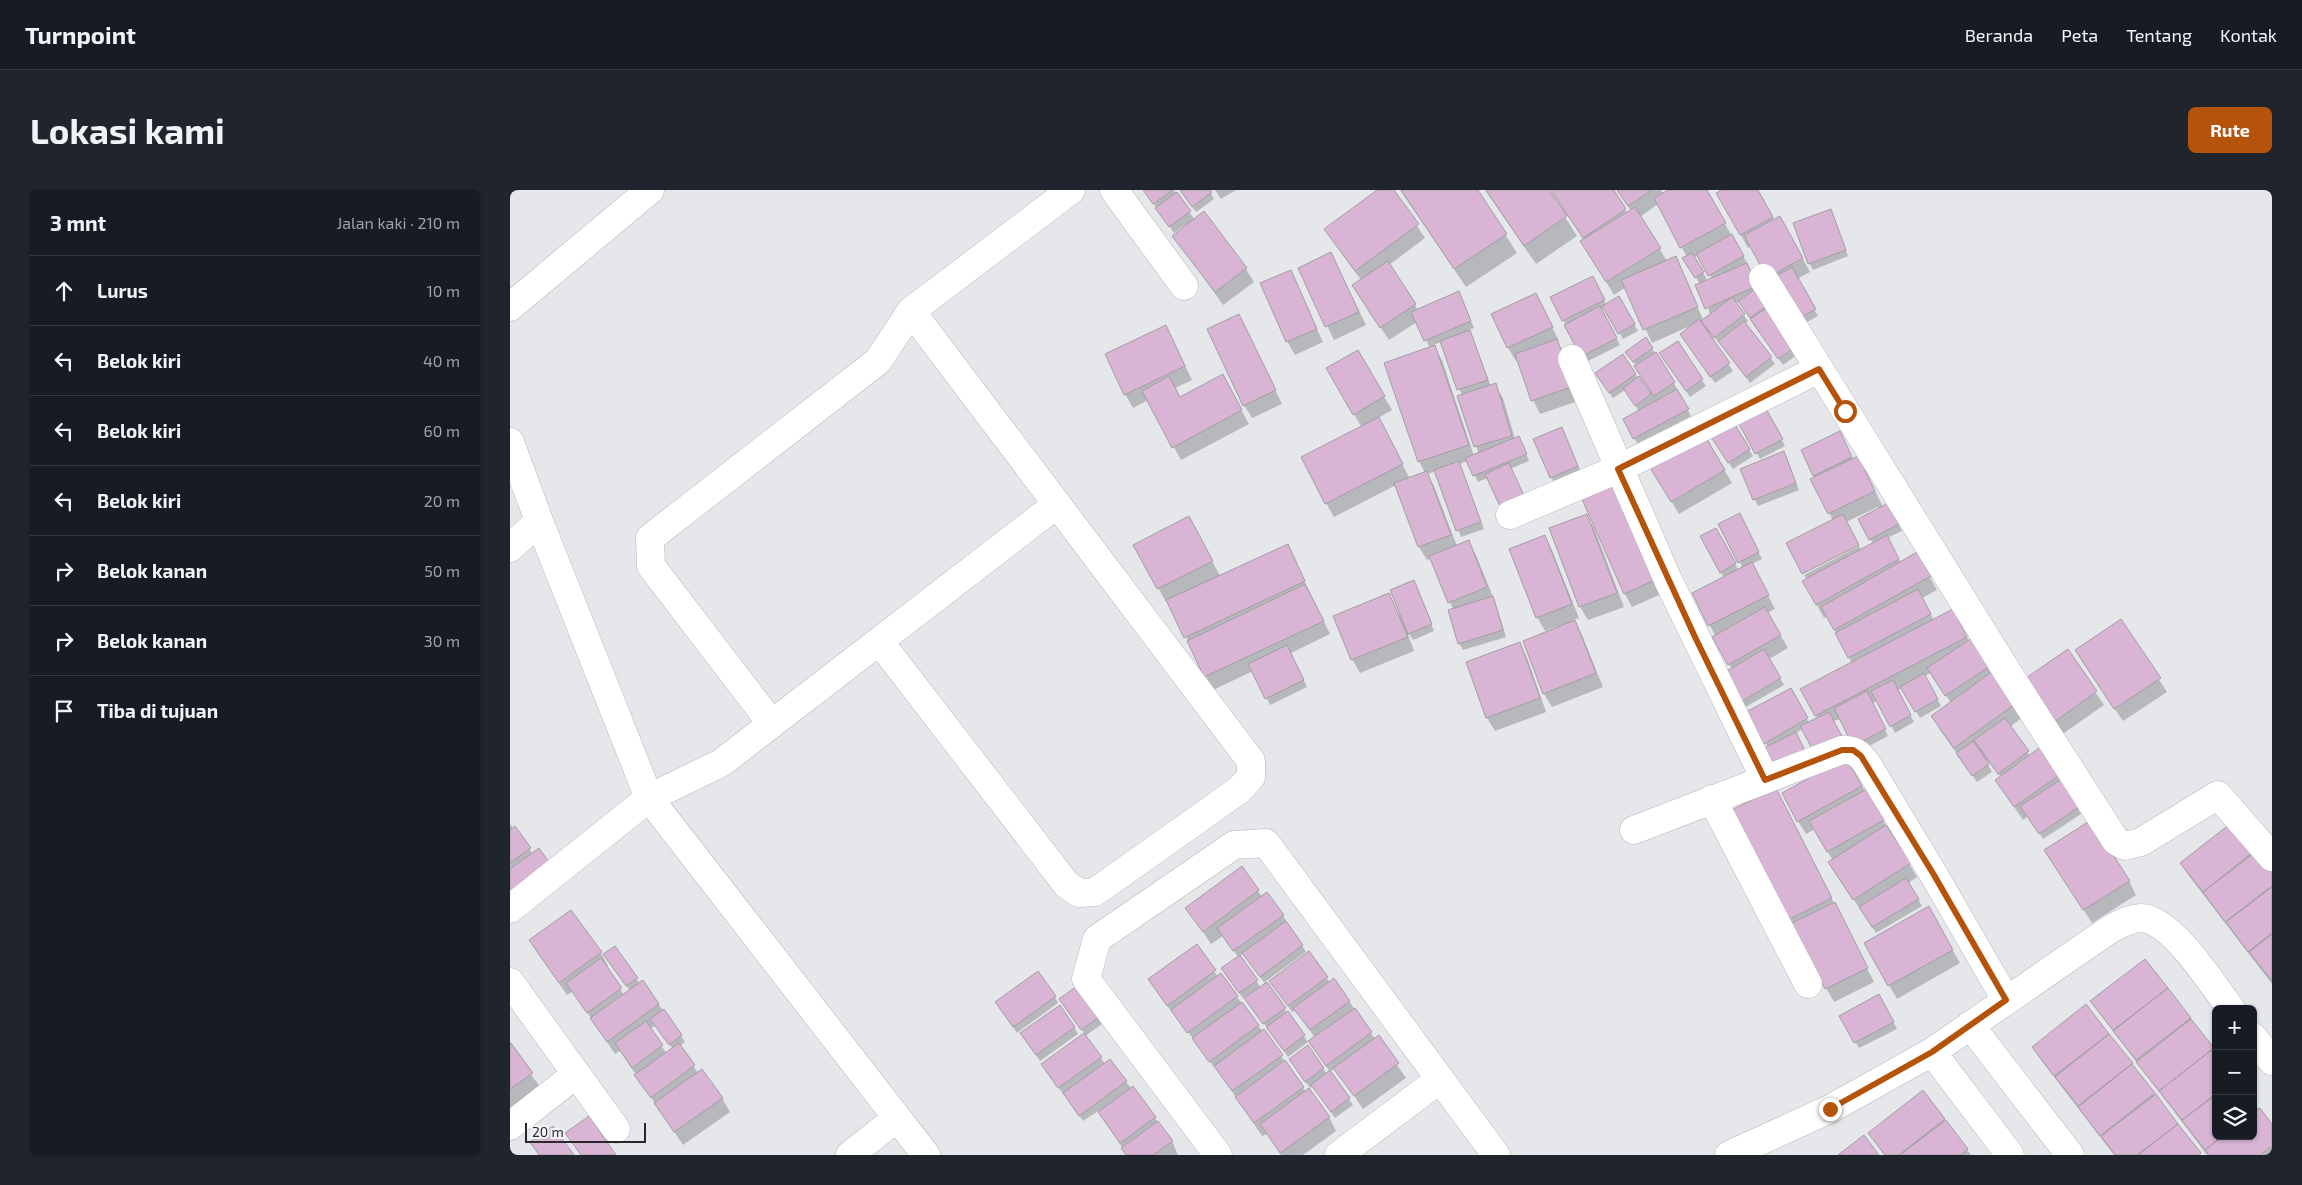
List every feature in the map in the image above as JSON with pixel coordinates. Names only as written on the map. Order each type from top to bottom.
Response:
[{"type":"street","points":[[510,307],[650,190]]},
{"type":"street","points":[[772,724],[651,566],[650,538],[878,361],[911,311],[1071,190]]},
{"type":"street","points":[[1114,190],[1184,286]]},
{"type":"street","points":[[1763,278],[2008,673],[2116,841],[2125,846],[2141,842],[2218,795],[2272,858]]},
{"type":"street","points":[[879,641],[1066,885],[1079,893],[1095,892],[1239,790],[1251,777],[1252,760],[911,311]]},
{"type":"street","points":[[1572,358],[1618,469],[1695,637],[1765,780]]},
{"type":"street","points":[[1510,515],[1618,469],[1819,369]]},
{"type":"street","points":[[510,442],[539,521],[648,798],[926,1155]]},
{"type":"street","points":[[510,909],[648,798],[720,764],[1056,504]]},
{"type":"street","points":[[510,548],[539,521]]},
{"type":"street","points":[[1634,830],[1842,750],[1853,750],[1861,756],[1934,875],[2006,1000]]},
{"type":"street","points":[[1712,800],[1808,984]]},
{"type":"street","points":[[1218,1155],[1086,979],[1097,939],[1234,845],[1266,843],[1438,1080],[1496,1155]]},
{"type":"street","points":[[1728,1155],[1830,1109],[1932,1052],[2109,930],[2127,920],[2147,919],[2170,931],[2228,1005]]},
{"type":"street","points":[[510,982],[575,1075],[616,1129]]},
{"type":"street","points":[[1970,1025],[2070,1155]]},
{"type":"street","points":[[2257,1042],[2272,1061]]},
{"type":"street","points":[[1932,1052],[2010,1155]]},
{"type":"street","points":[[510,1126],[575,1075]]},
{"type":"street","points":[[1339,1155],[1438,1080]]},
{"type":"street","points":[[850,1155],[897,1118]]},
{"type":"building","points":[[1143,190],[1173,190],[1153,204]]},
{"type":"building","points":[[1180,190],[1210,190],[1212,192],[1192,207]]},
{"type":"building","points":[[1377,190],[1394,190],[1419,224],[1355,271],[1324,229]]},
{"type":"building","points":[[1401,190],[1478,190],[1507,234],[1454,269]]},
{"type":"building","points":[[1486,190],[1549,190],[1567,216],[1524,246]]},
{"type":"building","points":[[1551,190],[1614,190],[1626,209],[1583,238]]},
{"type":"building","points":[[1617,190],[1652,190],[1628,206]]},
{"type":"building","points":[[1668,190],[1707,190],[1726,223],[1680,248],[1654,198]]},
{"type":"building","points":[[1722,190],[1758,190],[1773,217],[1740,235],[1716,193]]},
{"type":"building","points":[[1177,192],[1191,211],[1169,227],[1155,208]]},
{"type":"building","points":[[1635,207],[1661,248],[1606,282],[1580,241]]},
{"type":"building","points":[[1831,209],[1846,250],[1808,264],[1793,223]]},
{"type":"building","points":[[1204,211],[1247,268],[1215,292],[1172,236]]},
{"type":"building","points":[[1780,216],[1803,258],[1767,278],[1744,235]]},
{"type":"building","points":[[1732,234],[1744,256],[1708,276],[1696,254]]},
{"type":"building","points":[[1331,252],[1359,312],[1325,327],[1298,268]]},
{"type":"building","points":[[1692,253],[1704,272],[1695,278],[1682,258]]},
{"type":"building","points":[[1676,256],[1698,307],[1643,330],[1621,280]]},
{"type":"building","points":[[1388,261],[1416,304],[1380,328],[1352,285]]},
{"type":"building","points":[[1747,263],[1757,286],[1705,309],[1695,285]]},
{"type":"building","points":[[1792,267],[1816,309],[1796,320],[1772,278]]},
{"type":"building","points":[[1291,270],[1317,329],[1286,342],[1260,283]]},
{"type":"building","points":[[1593,276],[1605,300],[1562,321],[1550,297]]},
{"type":"building","points":[[1758,287],[1770,304],[1750,318],[1738,301]]},
{"type":"building","points":[[1459,291],[1471,321],[1424,341],[1411,312]]},
{"type":"building","points":[[1536,293],[1553,327],[1507,348],[1491,314]]},
{"type":"building","points":[[1619,296],[1635,324],[1618,334],[1602,306]]},
{"type":"building","points":[[1732,297],[1745,314],[1714,338],[1701,321]]},
{"type":"building","points":[[1771,305],[1798,345],[1778,359],[1750,319]]},
{"type":"building","points":[[1600,306],[1617,338],[1581,357],[1564,325]]},
{"type":"building","points":[[1239,314],[1276,390],[1243,406],[1207,329]]},
{"type":"building","points":[[1699,319],[1730,363],[1710,377],[1680,334]]},
{"type":"building","points":[[1744,321],[1772,357],[1746,377],[1718,341]]},
{"type":"building","points":[[1166,325],[1185,366],[1124,395],[1105,354]]},
{"type":"building","points":[[1470,330],[1488,380],[1457,390],[1440,341]]},
{"type":"building","points":[[1646,337],[1653,348],[1633,362],[1625,352]]},
{"type":"building","points":[[1557,339],[1574,386],[1531,401],[1515,354]]},
{"type":"building","points":[[1678,341],[1703,379],[1686,391],[1659,353]]},
{"type":"building","points":[[1435,345],[1469,445],[1418,462],[1384,363]]},
{"type":"building","points":[[1358,350],[1385,396],[1353,415],[1326,368]]},
{"type":"building","points":[[1656,352],[1675,382],[1654,396],[1634,366]]},
{"type":"building","points":[[1623,354],[1636,374],[1609,393],[1595,373]]},
{"type":"building","points":[[1223,374],[1242,410],[1172,448],[1142,391],[1169,376],[1180,397]]},
{"type":"building","points":[[1639,376],[1651,394],[1635,406],[1623,388]]},
{"type":"building","points":[[1496,383],[1512,436],[1474,447],[1457,396]]},
{"type":"building","points":[[1677,389],[1689,409],[1633,439],[1623,419]]},
{"type":"building","points":[[1764,405],[1783,439],[1755,454],[1737,420]]},
{"type":"building","points":[[1379,417],[1403,464],[1325,504],[1301,457]]},
{"type":"building","points":[[1734,423],[1750,449],[1728,463],[1711,437]]},
{"type":"building","points":[[1562,427],[1578,466],[1550,478],[1533,439]]},
{"type":"building","points":[[1701,429],[1725,470],[1671,502],[1646,461]]},
{"type":"building","points":[[1840,431],[1852,457],[1813,476],[1801,450]]},
{"type":"building","points":[[1519,436],[1527,454],[1473,476],[1465,458]]},
{"type":"building","points":[[1784,451],[1796,483],[1753,500],[1740,469]]},
{"type":"building","points":[[1858,456],[1875,491],[1828,514],[1810,479]]},
{"type":"building","points":[[1459,461],[1481,522],[1456,531],[1434,470]]},
{"type":"building","points":[[1509,463],[1526,500],[1502,511],[1485,474]]},
{"type":"building","points":[[1427,471],[1451,535],[1418,547],[1394,483]]},
{"type":"building","points":[[1619,481],[1661,577],[1624,594],[1581,497]]},
{"type":"building","points":[[1888,503],[1899,524],[1869,540],[1858,519]]},
{"type":"building","points":[[1740,513],[1759,552],[1738,563],[1718,524]]},
{"type":"building","points":[[1587,514],[1617,593],[1579,607],[1549,528]]},
{"type":"building","points":[[1843,514],[1859,545],[1802,574],[1786,543]]},
{"type":"building","points":[[1189,516],[1213,561],[1157,589],[1133,545]]},
{"type":"building","points":[[1716,528],[1736,563],[1720,573],[1700,536]]},
{"type":"building","points":[[1545,535],[1572,604],[1536,618],[1509,549]]},
{"type":"building","points":[[1887,535],[1899,559],[1816,605],[1802,581]]},
{"type":"building","points":[[1469,540],[1487,587],[1448,603],[1429,556]]},
{"type":"building","points":[[1288,544],[1305,581],[1184,638],[1166,600]]},
{"type":"building","points":[[1917,552],[1931,576],[1834,630],[1821,607]]},
{"type":"building","points":[[1752,562],[1769,595],[1708,626],[1692,593]]},
{"type":"building","points":[[1414,580],[1432,624],[1408,634],[1390,590]]},
{"type":"building","points":[[1305,584],[1324,621],[1204,677],[1187,641]]},
{"type":"building","points":[[1918,589],[1931,614],[1848,658],[1835,633]]},
{"type":"building","points":[[1389,593],[1408,637],[1351,660],[1333,616]]},
{"type":"building","points":[[1493,596],[1503,630],[1458,644],[1448,610]]},
{"type":"building","points":[[1765,607],[1781,635],[1728,665],[1712,637]]},
{"type":"building","points":[[1953,609],[1967,637],[1815,716],[1800,689]]},
{"type":"building","points":[[2121,619],[2161,678],[2114,709],[2075,650]]},
{"type":"building","points":[[1575,620],[1596,673],[1543,694],[1523,641]]},
{"type":"building","points":[[1975,636],[1993,664],[1945,696],[1927,668]]},
{"type":"building","points":[[1520,642],[1540,698],[1486,718],[1466,662]]},
{"type":"building","points":[[1287,645],[1304,680],[1265,699],[1248,664]]},
{"type":"building","points":[[1764,649],[1781,678],[1739,703],[1722,674]]},
{"type":"building","points":[[2068,649],[2097,691],[2046,728],[2016,685]]},
{"type":"building","points":[[1994,670],[2018,702],[1954,748],[1931,716]]},
{"type":"building","points":[[1924,673],[1938,699],[1915,712],[1900,687]]},
{"type":"building","points":[[1893,680],[1911,715],[1890,727],[1871,691]]},
{"type":"building","points":[[1791,688],[1808,718],[1764,744],[1746,712]]},
{"type":"building","points":[[1867,691],[1886,729],[1853,746],[1834,708]]},
{"type":"building","points":[[1829,712],[1844,740],[1816,756],[1800,726]]},
{"type":"building","points":[[2005,718],[2029,751],[1998,774],[1974,740]]},
{"type":"building","points":[[1796,732],[1807,755],[1775,771],[1764,748]]},
{"type":"building","points":[[1973,741],[1989,764],[1972,776],[1956,753]]},
{"type":"building","points":[[2042,746],[2061,774],[2014,807],[1995,780]]},
{"type":"building","points":[[1846,758],[1862,786],[1797,822],[1782,793]]},
{"type":"building","points":[[2060,780],[2079,807],[2039,834],[2020,806]]},
{"type":"building","points":[[1776,788],[1832,898],[1786,921],[1730,811]]},
{"type":"building","points":[[1867,789],[1884,820],[1827,852],[1809,821]]},
{"type":"building","points":[[2091,820],[2130,881],[2083,910],[2044,850]]},
{"type":"building","points":[[2235,820],[2257,849],[2203,892],[2180,863]]},
{"type":"building","points":[[1886,825],[1911,863],[1853,900],[1828,862]]},
{"type":"building","points":[[515,826],[531,848],[510,863],[510,830]]},
{"type":"building","points":[[539,848],[551,865],[510,894],[510,869]]},
{"type":"building","points":[[2258,850],[2272,869],[2272,886],[2225,922],[2203,892]]},
{"type":"building","points":[[1242,866],[1259,890],[1203,932],[1185,908]]},
{"type":"building","points":[[1906,878],[1919,899],[1872,927],[1859,907]]},
{"type":"building","points":[[2272,887],[2272,933],[2248,952],[2226,922]]},
{"type":"building","points":[[1267,892],[1284,915],[1233,951],[1217,928]]},
{"type":"building","points":[[1835,902],[1868,968],[1825,989],[1792,923]]},
{"type":"building","points":[[1929,906],[1953,950],[1888,986],[1864,943]]},
{"type":"building","points":[[571,910],[602,952],[559,983],[529,940]]},
{"type":"building","points":[[1286,921],[1303,945],[1260,977],[1242,953]]},
{"type":"building","points":[[2272,934],[2272,981],[2249,952]]},
{"type":"building","points":[[1197,944],[1216,970],[1167,1006],[1148,979]]},
{"type":"building","points":[[615,946],[638,978],[626,986],[603,954]]},
{"type":"building","points":[[1309,951],[1328,977],[1288,1006],[1269,981]]},
{"type":"building","points":[[1240,955],[1258,980],[1239,993],[1221,968]]},
{"type":"building","points":[[601,958],[622,988],[587,1013],[566,983]]},
{"type":"building","points":[[2145,959],[2168,988],[2113,1030],[2090,1001]]},
{"type":"building","points":[[1038,971],[1056,996],[1013,1027],[995,1002]]},
{"type":"building","points":[[1221,973],[1238,996],[1187,1033],[1171,1010]]},
{"type":"building","points":[[1334,978],[1350,1001],[1310,1030],[1293,1008]]},
{"type":"building","points":[[643,980],[659,1004],[607,1042],[590,1018]]},
{"type":"building","points":[[1267,982],[1286,1008],[1263,1024],[1244,998]]},
{"type":"building","points":[[1077,986],[1099,1017],[1081,1030],[1059,999]]},
{"type":"building","points":[[2168,988],[2191,1018],[2136,1060],[2113,1031]]},
{"type":"building","points":[[1879,994],[1894,1022],[1854,1043],[1839,1016]]},
{"type":"building","points":[[1242,1002],[1259,1025],[1209,1062],[1192,1038]]},
{"type":"building","points":[[2086,1004],[2109,1034],[2054,1076],[2032,1047]]},
{"type":"building","points":[[1060,1005],[1075,1027],[1036,1055],[1020,1033]]},
{"type":"building","points":[[1355,1008],[1372,1032],[1326,1066],[1308,1041]]},
{"type":"building","points":[[664,1009],[682,1035],[669,1045],[650,1019]]},
{"type":"building","points":[[1288,1011],[1305,1035],[1284,1051],[1266,1027]]},
{"type":"building","points":[[2191,1019],[2212,1045],[2212,1050],[2159,1091],[2136,1062]]},
{"type":"building","points":[[646,1021],[663,1045],[632,1068],[615,1043]]},
{"type":"building","points":[[1264,1029],[1283,1055],[1232,1091],[1214,1066]]},
{"type":"building","points":[[1084,1033],[1102,1057],[1058,1088],[1041,1064]]},
{"type":"building","points":[[2109,1034],[2133,1063],[2078,1106],[2055,1077]]},
{"type":"building","points":[[1379,1035],[1399,1063],[1354,1096],[1333,1068]]},
{"type":"building","points":[[679,1043],[695,1065],[651,1098],[634,1075]]},
{"type":"building","points":[[510,1044],[533,1073],[510,1089]]},
{"type":"building","points":[[1308,1045],[1324,1068],[1305,1082],[1289,1059]]},
{"type":"building","points":[[2212,1050],[2212,1097],[2182,1120],[2159,1091]]},
{"type":"building","points":[[1110,1059],[1127,1081],[1079,1116],[1063,1093]]},
{"type":"building","points":[[1285,1060],[1304,1087],[1254,1123],[1235,1097]]},
{"type":"building","points":[[2132,1064],[2155,1093],[2100,1136],[2078,1107]]},
{"type":"building","points":[[702,1069],[723,1098],[674,1132],[654,1103]]},
{"type":"building","points":[[1330,1070],[1350,1098],[1331,1112],[1311,1085]]},
{"type":"building","points":[[1133,1086],[1156,1117],[1120,1143],[1098,1112]]},
{"type":"building","points":[[1309,1088],[1330,1117],[1280,1153],[1260,1124]]},
{"type":"building","points":[[1923,1090],[1945,1119],[1899,1155],[1885,1155],[1868,1133]]},
{"type":"building","points":[[2156,1094],[2178,1124],[2137,1155],[2115,1155],[2101,1136]]},
{"type":"building","points":[[2212,1098],[2212,1140],[2217,1140],[2205,1150],[2182,1120]]},
{"type":"building","points":[[2260,1108],[2272,1124],[2272,1146],[2260,1155],[2209,1155],[2205,1150],[2218,1140],[2257,1140],[2257,1110]]},
{"type":"building","points":[[589,1116],[616,1155],[581,1155],[565,1133]]},
{"type":"building","points":[[1946,1120],[1968,1149],[1961,1155],[1900,1155]]},
{"type":"building","points":[[1158,1121],[1173,1141],[1153,1155],[1126,1155],[1121,1148]]},
{"type":"building","points":[[2178,1124],[2201,1153],[2199,1155],[2138,1155]]},
{"type":"building","points":[[553,1126],[574,1155],[539,1155],[530,1142]]},
{"type":"building","points":[[1864,1135],[1879,1155],[1838,1155]]},
{"type":"route","points":[[1830,1109],[1932,1052],[2006,1000],[1934,875],[1861,756],[1853,750],[1842,750],[1765,780],[1668,580],[1618,469],[1819,369],[1845,411]]}]
